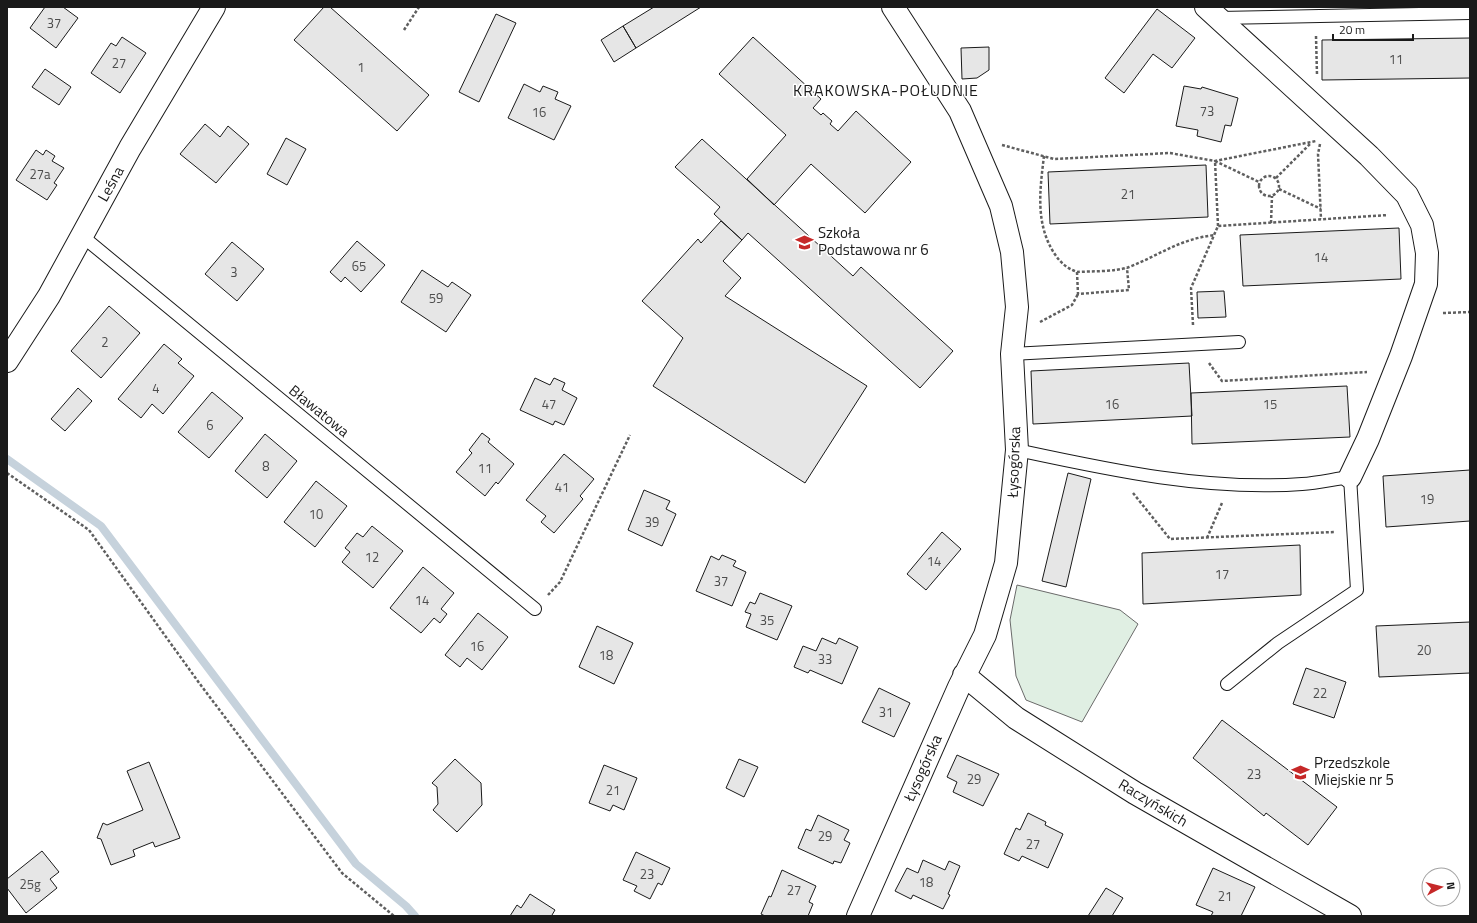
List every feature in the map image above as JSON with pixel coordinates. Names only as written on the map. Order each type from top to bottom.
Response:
[{"type":"street","name":"Leśna","points":[[7,361],[49,296],[130,148],[214,7]]},
{"type":"street","name":"Łysogórska","points":[[858,916],[964,675],[985,635],[1006,563],[1017,450],[1012,354],[1018,307],[1012,252],[1002,206],[960,111],[893,7]]},
{"type":"street","points":[[1212,13],[1326,115],[1369,156],[1407,195],[1422,224],[1427,253],[1426,284],[1395,371],[1368,439],[1350,477]]},
{"type":"street","name":"Raczyńskich","points":[[964,675],[1016,718],[1135,793],[1350,916]]},
{"type":"lane","points":[[1212,13],[1316,16],[1470,13]]},
{"type":"lane","name":"Bławatowa","points":[[82,236],[535,609]]},
{"type":"lane","points":[[1012,354],[1239,342]]},
{"type":"lane","points":[[1017,450],[1116,471],[1230,484],[1303,484],[1350,477],[1357,590],[1278,643],[1227,684]]},
{"type":"path","points":[[404,30],[419,7]]},
{"type":"path","points":[[1316,16],[1317,87],[1326,115]]},
{"type":"path","points":[[971,137],[1054,159],[1170,153],[1214,161],[1260,182]]},
{"type":"path","points":[[1214,161],[1320,140],[1318,154],[1321,219]]},
{"type":"path","points":[[1276,178],[1312,142]]},
{"type":"path","points":[[1044,156],[1040,190],[1042,230],[1048,244],[1062,264],[1077,272],[1127,268],[1177,243],[1201,236],[1215,235]]},
{"type":"path","points":[[1214,161],[1218,226],[1191,288],[1194,344],[1222,381],[1395,371]]},
{"type":"path","points":[[1260,182],[1267,176],[1276,178],[1280,183],[1279,189],[1272,196],[1271,223]]},
{"type":"path","points":[[1260,182],[1261,192],[1267,196],[1272,196]]},
{"type":"path","points":[[1279,189],[1321,208]]},
{"type":"path","points":[[1218,226],[1416,213]]},
{"type":"path","points":[[1078,294],[1129,290],[1127,268]]},
{"type":"path","points":[[1039,323],[1072,306],[1078,294],[1077,272]]},
{"type":"path","points":[[535,609],[560,582],[630,435]]},
{"type":"path","points":[[1116,471],[1170,539],[1353,531]]},
{"type":"path","points":[[7,473],[88,530],[197,680],[342,873],[394,916]]},
{"type":"path","points":[[1207,538],[1230,484]]},
{"type":"green space","points":[[1017,585],[1120,610],[1138,624],[1082,722],[1026,700],[1016,676],[1010,620]]},
{"type":"building","points":[[45,7],[63,7],[78,18],[56,48],[30,28]]},
{"type":"building","points":[[324,7],[330,7],[429,95],[397,131],[294,40]]},
{"type":"building","points":[[654,7],[701,7],[636,48],[623,26]]},
{"type":"building","points":[[1157,9],[1195,38],[1172,68],[1153,54],[1124,93],[1105,78]]},
{"type":"building","points":[[496,14],[516,23],[479,102],[459,92]]},
{"type":"building","points":[[623,26],[636,48],[614,62],[601,40]]},
{"type":"building","points":[[122,37],[146,53],[120,93],[91,73],[111,43],[116,46]]},
{"type":"building","points":[[753,37],[821,99],[813,108],[821,115],[823,113],[832,121],[830,124],[838,131],[856,111],[911,162],[865,213],[811,164],[774,205],[747,179],[786,135],[719,74]]},
{"type":"building","points":[[1470,38],[1470,78],[1322,80],[1322,40]]},
{"type":"building","points":[[989,47],[989,70],[977,78],[962,79],[961,48]]},
{"type":"building","points":[[45,69],[71,87],[59,105],[32,87]]},
{"type":"building","points":[[524,84],[540,92],[543,86],[558,92],[555,99],[571,106],[554,140],[508,118]]},
{"type":"building","points":[[1184,86],[1201,89],[1202,87],[1238,98],[1231,126],[1225,125],[1221,142],[1197,136],[1198,130],[1176,126]]},
{"type":"building","points":[[205,124],[220,137],[228,126],[249,144],[216,183],[180,154]]},
{"type":"building","points":[[286,138],[306,149],[287,185],[267,174]]},
{"type":"building","points":[[702,139],[853,276],[861,267],[953,351],[920,388],[748,233],[742,240],[714,214],[720,207],[675,167]]},
{"type":"building","points":[[36,150],[43,155],[46,150],[55,156],[52,161],[64,168],[54,183],[57,185],[47,200],[16,180]]},
{"type":"building","points":[[1206,165],[1208,217],[1050,224],[1048,172]]},
{"type":"building","points":[[721,221],[742,240],[723,261],[741,278],[725,296],[867,386],[805,483],[653,386],[683,338],[642,301],[698,239],[701,243]]},
{"type":"building","points":[[1399,228],[1401,279],[1243,286],[1240,235]]},
{"type":"building","points":[[357,241],[385,265],[361,292],[345,277],[341,282],[330,272]]},
{"type":"building","points":[[232,242],[264,269],[237,301],[205,274]]},
{"type":"building","points":[[422,270],[448,287],[452,282],[471,295],[446,332],[401,302]]},
{"type":"building","points":[[1224,291],[1226,317],[1198,318],[1197,292]]},
{"type":"building","points":[[109,306],[140,333],[101,378],[71,351]]},
{"type":"building","points":[[164,344],[182,359],[178,363],[194,376],[163,414],[152,404],[141,418],[118,399]]},
{"type":"building","points":[[1189,363],[1192,416],[1033,424],[1031,371]]},
{"type":"building","points":[[535,378],[550,385],[554,378],[565,383],[562,390],[577,398],[564,425],[555,421],[553,425],[520,410]]},
{"type":"building","points":[[1347,386],[1350,437],[1192,444],[1191,393]]},
{"type":"building","points":[[78,388],[92,401],[65,431],[51,419]]},
{"type":"building","points":[[212,392],[243,418],[209,458],[178,432]]},
{"type":"building","points":[[482,433],[490,439],[488,442],[514,464],[498,484],[496,482],[485,496],[456,472],[472,453],[469,450]]},
{"type":"building","points":[[265,434],[297,461],[267,498],[235,471]]},
{"type":"building","points":[[564,454],[594,479],[580,496],[583,499],[554,533],[541,522],[546,516],[526,500]]},
{"type":"building","points":[[1470,470],[1470,521],[1386,527],[1383,476]]},
{"type":"building","points":[[1068,473],[1091,479],[1066,587],[1042,581]]},
{"type":"building","points":[[316,481],[347,506],[315,547],[284,522]]},
{"type":"building","points":[[644,490],[670,501],[666,509],[676,514],[662,546],[628,530]]},
{"type":"building","points":[[372,526],[403,551],[373,588],[342,562],[350,552],[345,548],[357,533],[363,537]]},
{"type":"building","points":[[942,532],[961,549],[926,590],[907,574]]},
{"type":"building","points":[[1300,545],[1301,595],[1143,604],[1142,553]]},
{"type":"building","points":[[722,555],[736,561],[733,566],[746,572],[732,606],[696,591],[711,556],[719,560]]},
{"type":"building","points":[[423,567],[454,593],[441,609],[447,614],[440,623],[434,618],[421,633],[390,608]]},
{"type":"building","points":[[760,593],[792,606],[777,640],[746,627],[751,614],[745,612],[750,602],[755,604]]},
{"type":"building","points":[[478,613],[508,637],[482,670],[467,658],[460,667],[445,655]]},
{"type":"building","points":[[1470,622],[1470,673],[1379,677],[1376,626]]},
{"type":"building","points":[[597,626],[633,643],[614,684],[579,667]]},
{"type":"building","points":[[822,638],[836,644],[839,638],[858,647],[842,684],[810,670],[808,673],[794,667],[803,646],[816,651]]},
{"type":"building","points":[[1306,668],[1346,682],[1334,718],[1293,704]]},
{"type":"building","points":[[879,688],[910,703],[894,737],[862,722]]},
{"type":"building","points":[[1222,720],[1337,807],[1308,845],[1266,813],[1264,816],[1193,758]]},
{"type":"building","points":[[957,755],[999,774],[983,806],[953,792],[957,782],[947,777]]},
{"type":"building","points":[[455,759],[481,783],[482,805],[457,832],[433,810],[438,804],[437,787],[432,783]]},
{"type":"building","points":[[739,759],[758,767],[744,797],[726,788]]},
{"type":"building","points":[[149,762],[180,838],[155,847],[153,842],[133,850],[135,856],[111,865],[101,839],[97,838],[103,823],[107,825],[143,810],[127,771]]},
{"type":"building","points":[[604,765],[637,778],[624,810],[613,805],[610,811],[589,803]]},
{"type":"building","points":[[1028,813],[1046,822],[1045,825],[1063,834],[1048,868],[1022,856],[1019,861],[1004,854],[1016,828],[1020,830]]},
{"type":"building","points":[[818,815],[849,830],[844,840],[850,843],[841,863],[834,861],[833,864],[798,848],[806,829],[811,831]]},
{"type":"building","points":[[42,851],[59,872],[50,879],[57,888],[26,913],[7,888],[7,879]]},
{"type":"building","points":[[636,852],[670,868],[662,885],[658,883],[650,899],[634,891],[637,886],[623,880]]},
{"type":"building","points":[[923,860],[945,870],[949,861],[960,866],[948,894],[950,895],[943,909],[913,895],[911,899],[895,891],[907,868],[918,873]]},
{"type":"building","points":[[1213,868],[1255,887],[1241,916],[1211,916],[1213,912],[1196,905]]},
{"type":"building","points":[[782,870],[816,886],[809,902],[813,904],[808,916],[765,916],[761,914],[769,896],[771,897]]},
{"type":"building","points":[[1106,888],[1123,898],[1112,916],[1088,916]]},
{"type":"building","points":[[530,894],[555,910],[552,915],[553,916],[510,916],[517,905],[521,908]]},
{"type":"waterway","points":[[7,459],[101,526],[356,864],[406,906],[415,916]]},
{"type":"place","name":"Szkoła Podstawowa nr 6","points":[[805,242]]},
{"type":"place","name":"Przedszkole Miejskie nr 5","points":[[1301,772]]},
{"type":"district","name":"KRAKOWSKA-POŁUDNIE","points":[[886,90]]}]
